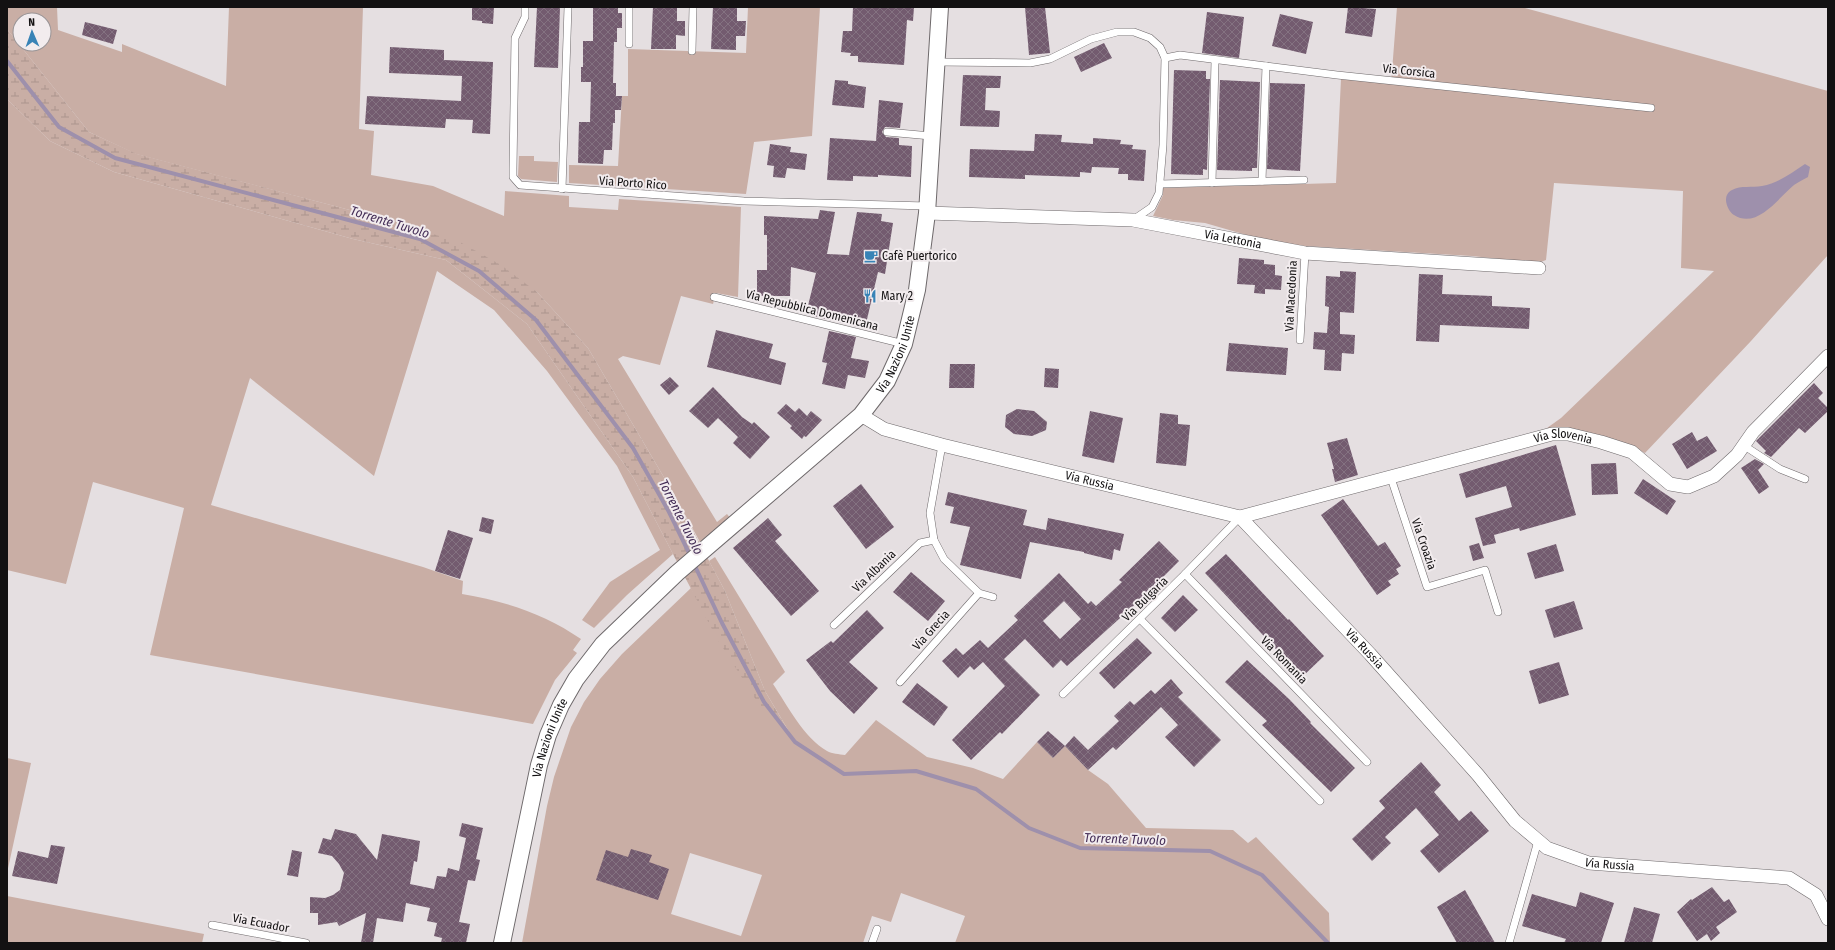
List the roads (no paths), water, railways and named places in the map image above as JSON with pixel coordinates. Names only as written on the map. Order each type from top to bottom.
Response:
[{"type":"street","name":"Via Nazioni Unite","points":[[502,943],[540,764],[548,735],[561,705],[576,678],[603,644],[677,573],[861,415],[887,381],[904,344],[917,290],[927,209],[940,7]]},
{"type":"street","name":"Via Lettonia","points":[[927,209],[1133,220],[1305,253],[1539,268]]},
{"type":"street","name":"Via Slovenia","points":[[1240,517],[1552,434],[1568,434],[1601,442],[1632,452],[1670,484],[1688,487],[1714,476],[1737,455],[1752,432],[1828,356]]},
{"type":"street","name":"Via Russia","points":[[861,415],[884,429],[942,445],[1240,517],[1370,654],[1478,775],[1515,821],[1547,848],[1589,863],[1789,878],[1816,895],[1828,919]]},
{"type":"lane","name":"Via Porto Rico","points":[[525,7],[525,18],[515,38],[513,177],[520,185],[744,201],[927,209]]},
{"type":"lane","points":[[562,189],[568,7]]},
{"type":"lane","points":[[629,7],[629,44]]},
{"type":"lane","points":[[692,51],[693,7]]},
{"type":"lane","points":[[936,62],[1030,63],[1050,59],[1091,39],[1117,32],[1134,32],[1150,38],[1160,47],[1165,58],[1163,145],[1160,184],[1159,194],[1152,207],[1133,220]]},
{"type":"lane","name":"Via Corsica","points":[[1165,58],[1180,55],[1215,61],[1651,108]]},
{"type":"lane","points":[[1212,183],[1215,61]]},
{"type":"lane","points":[[1262,181],[1266,66]]},
{"type":"lane","points":[[887,132],[932,136]]},
{"type":"lane","points":[[1160,184],[1304,180]]},
{"type":"lane","name":"Via Macedonia","points":[[1300,340],[1305,253]]},
{"type":"lane","name":"Via Repubblica Domenicana","points":[[714,298],[904,344]]},
{"type":"lane","points":[[942,445],[930,513],[934,540],[944,559],[979,593],[994,597]]},
{"type":"lane","points":[[1743,445],[1763,460],[1805,479]]},
{"type":"lane","name":"Via Croazia","points":[[1391,478],[1427,587],[1485,570],[1498,612]]},
{"type":"lane","name":"Via Bulgaria","points":[[1063,694],[1185,574],[1240,517]]},
{"type":"lane","name":"Via Albania","points":[[834,625],[920,542],[934,540]]},
{"type":"lane","name":"Via Romania","points":[[1185,574],[1367,762]]},
{"type":"lane","name":"Via Grecia","points":[[900,682],[979,593]]},
{"type":"lane","points":[[1140,619],[1320,801]]},
{"type":"lane","points":[[1509,943],[1538,841]]},
{"type":"lane","name":"Via Ecuador","points":[[212,925],[306,943]]},
{"type":"lane","points":[[872,943],[877,929]]},
{"type":"waterway","name":"Torrente Tuvolo","points":[[7,61],[59,127],[115,158],[420,239],[479,271],[536,320],[633,448],[669,512],[691,557]]},
{"type":"waterway","name":"Torrente Tuvolo","points":[[694,564],[722,623],[764,702],[795,742],[844,774],[916,771],[976,789],[1029,828],[1080,848],[1210,851],[1262,875],[1328,943]]},
{"type":"place","name":"Cafè Puertorico","points":[[871,256]]},
{"type":"place","name":"Mary 2","points":[[870,296]]}]
